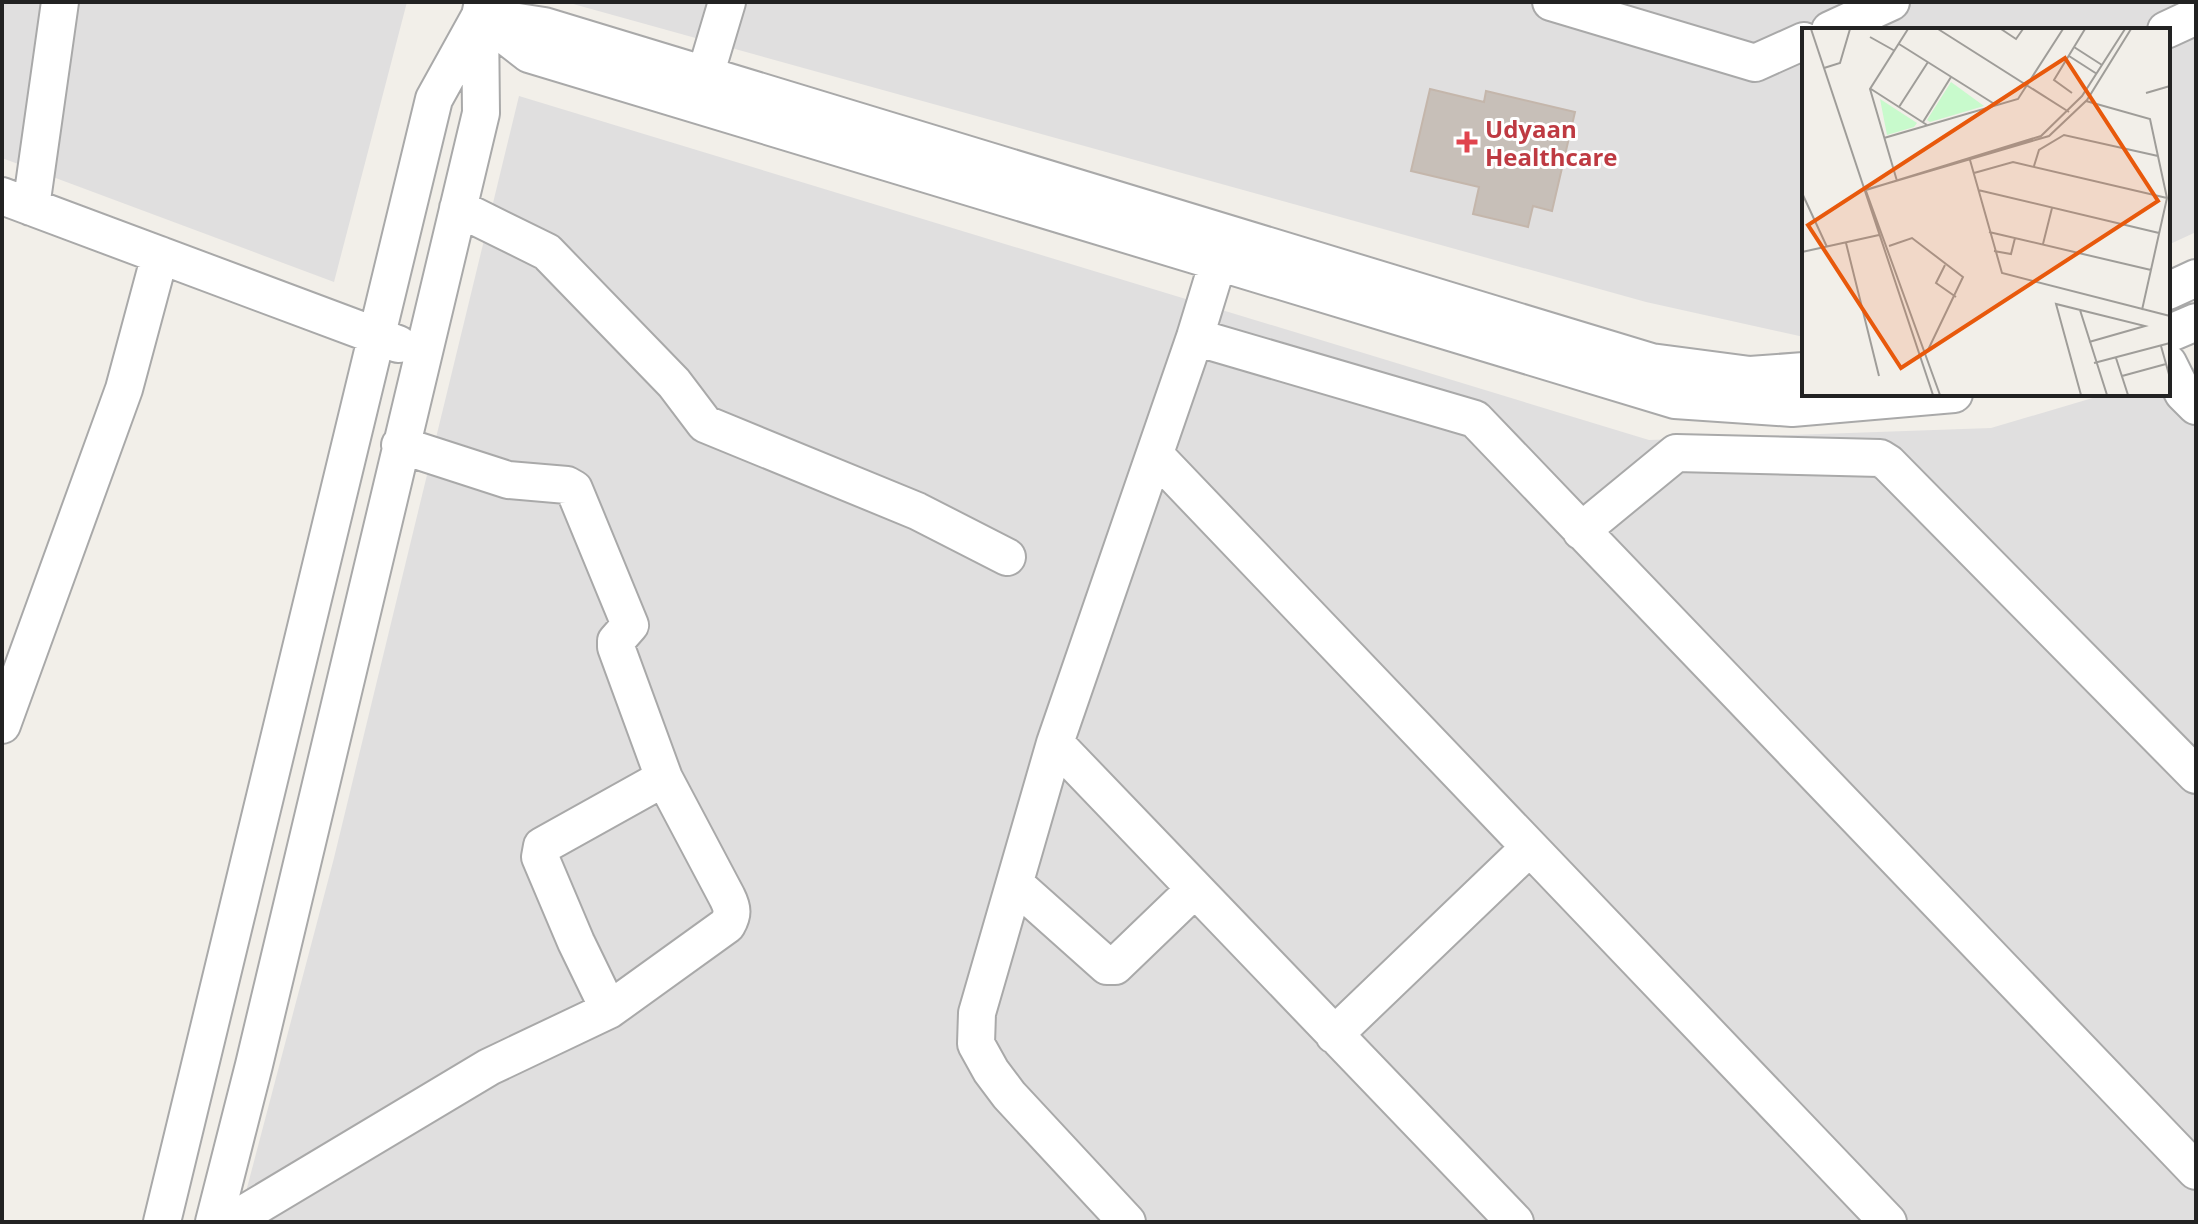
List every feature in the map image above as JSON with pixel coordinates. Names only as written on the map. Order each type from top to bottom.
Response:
[{"type":"street","points":[[60,2],[17,202],[422,353]]},
{"type":"street","points":[[700,90],[727,2]]},
{"type":"street","points":[[1551,2],[1590,8],[1755,63],[1802,42]]},
{"type":"street","points":[[1850,20],[1891,2]]},
{"type":"street","points":[[481,9],[544,26],[700,90],[1222,248],[1675,400],[1792,408],[1931,396]]},
{"type":"street","points":[[214,1222],[258,1050],[481,113],[481,9]]},
{"type":"street","points":[[162,1222],[434,99],[481,9]]},
{"type":"street","points":[[2170,28],[2196,16]]},
{"type":"street","points":[[458,208],[547,252],[674,383],[705,424],[917,511],[1007,557]]},
{"type":"street","points":[[1127,1222],[1009,1095],[976,1044],[977,1013],[1055,743],[1195,337],[1222,248]]},
{"type":"street","points":[[1222,248],[1651,362],[1750,375],[1802,371]]},
{"type":"street","points":[[2,725],[124,389],[160,255]]},
{"type":"street","points":[[2170,290],[2196,278]]},
{"type":"street","points":[[2170,333],[2196,322]]},
{"type":"street","points":[[1195,337],[1475,419],[2196,1171]]},
{"type":"street","points":[[2170,367],[2183,393],[2196,406]]},
{"type":"street","points":[[230,1222],[489,1067],[609,1010],[727,925],[733,908],[664,778],[616,647],[616,641],[630,625],[574,489],[567,485],[508,480],[400,445]]},
{"type":"street","points":[[1581,531],[1676,453],[1880,458],[2196,775]]},
{"type":"street","points":[[1155,455],[1888,1222]]},
{"type":"street","points":[[1055,743],[1515,1222]]},
{"type":"street","points":[[609,1010],[540,857],[542,846],[664,778]]},
{"type":"street","points":[[1334,1035],[1529,848]]},
{"type":"street","points":[[1015,884],[1107,966],[1115,966],[1194,890]]},
{"type":"shaded area","points":[[2,2],[407,2],[334,282],[2,158]]},
{"type":"shaded area","points":[[566,2],[2196,2],[2196,232],[2170,244],[2170,28],[1802,28],[1802,337],[1646,302]]},
{"type":"shaded area","points":[[519,96],[1649,440],[1991,428],[2099,396],[2170,396],[2170,375],[2196,367],[2196,1222],[238,1222],[334,858]]},
{"type":"building","points":[[1430,89],[1484,102],[1486,91],[1575,112],[1552,211],[1533,206],[1528,227],[1473,214],[1479,187],[1411,171]]},
{"type":"place","name":"Udyaan Healthcare","points":[[1467,142]]}]
